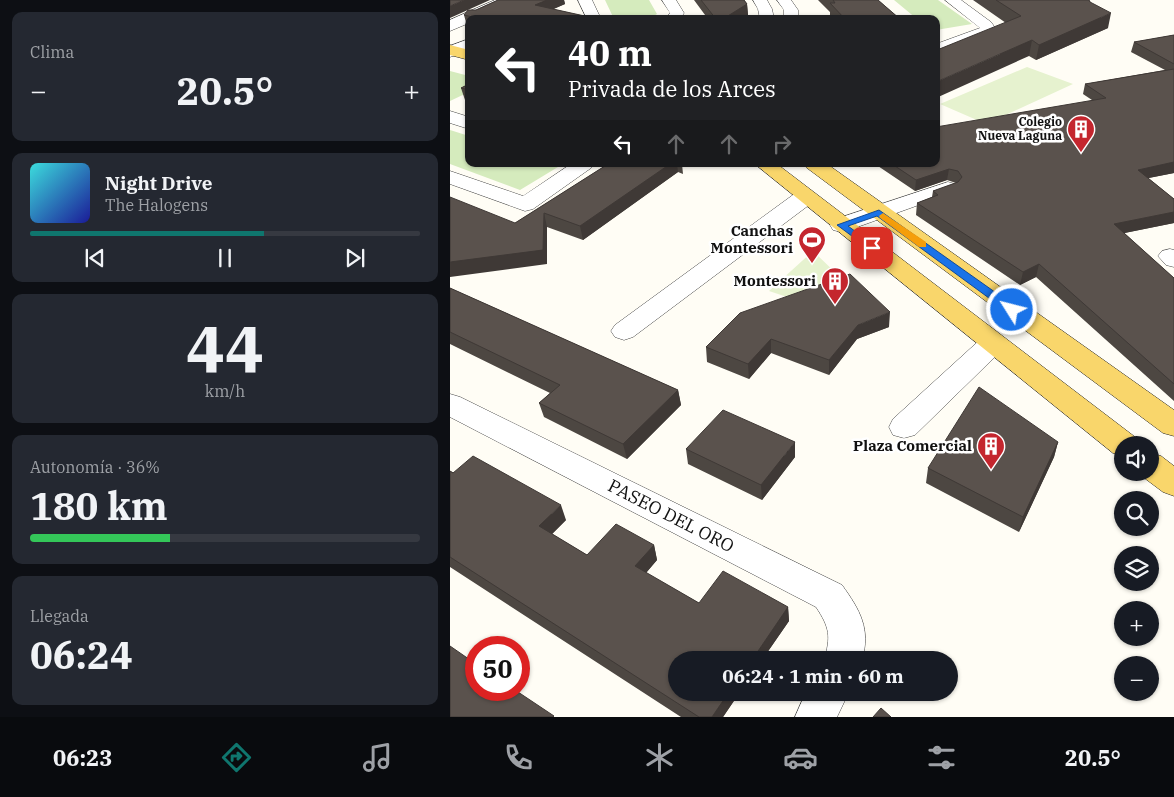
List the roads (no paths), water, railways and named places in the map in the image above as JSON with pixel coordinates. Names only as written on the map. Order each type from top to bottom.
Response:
[{"type":"main road","points":[[769,167],[1114,437]]},
{"type":"main road","points":[[818,167],[1174,425]]},
{"type":"main road","points":[[1159,472],[1174,484]]},
{"type":"street","points":[[450,19],[507,0]]},
{"type":"street","points":[[489,15],[507,0]]},
{"type":"street","points":[[585,0],[592,15]]},
{"type":"street","points":[[669,0],[677,13],[675,15]]},
{"type":"street","points":[[760,0],[766,9],[767,15]]},
{"type":"street","points":[[784,0],[791,10],[791,15]]},
{"type":"street","points":[[940,48],[984,33],[988,29],[986,24],[952,0]]},
{"type":"street","points":[[450,117],[465,122]]},
{"type":"street","points":[[450,177],[525,204],[580,167]]},
{"type":"street","points":[[841,225],[948,188]]},
{"type":"street","points":[[624,331],[805,196]]},
{"type":"street","points":[[904,427],[993,343]]},
{"type":"street","name":"PASEO DEL ORO","points":[[450,404],[829,596],[844,617],[849,642],[846,651]]},
{"type":"street","points":[[815,717],[824,701]]},
{"type":"place","name":"Colegio Nueva Laguna","points":[[1081,153]]},
{"type":"place","name":"Canchas Montessori","points":[[812,264]]},
{"type":"place","name":"Montessori","points":[[835,305]]},
{"type":"place","name":"Plaza Comercial","points":[[991,470]]}]
